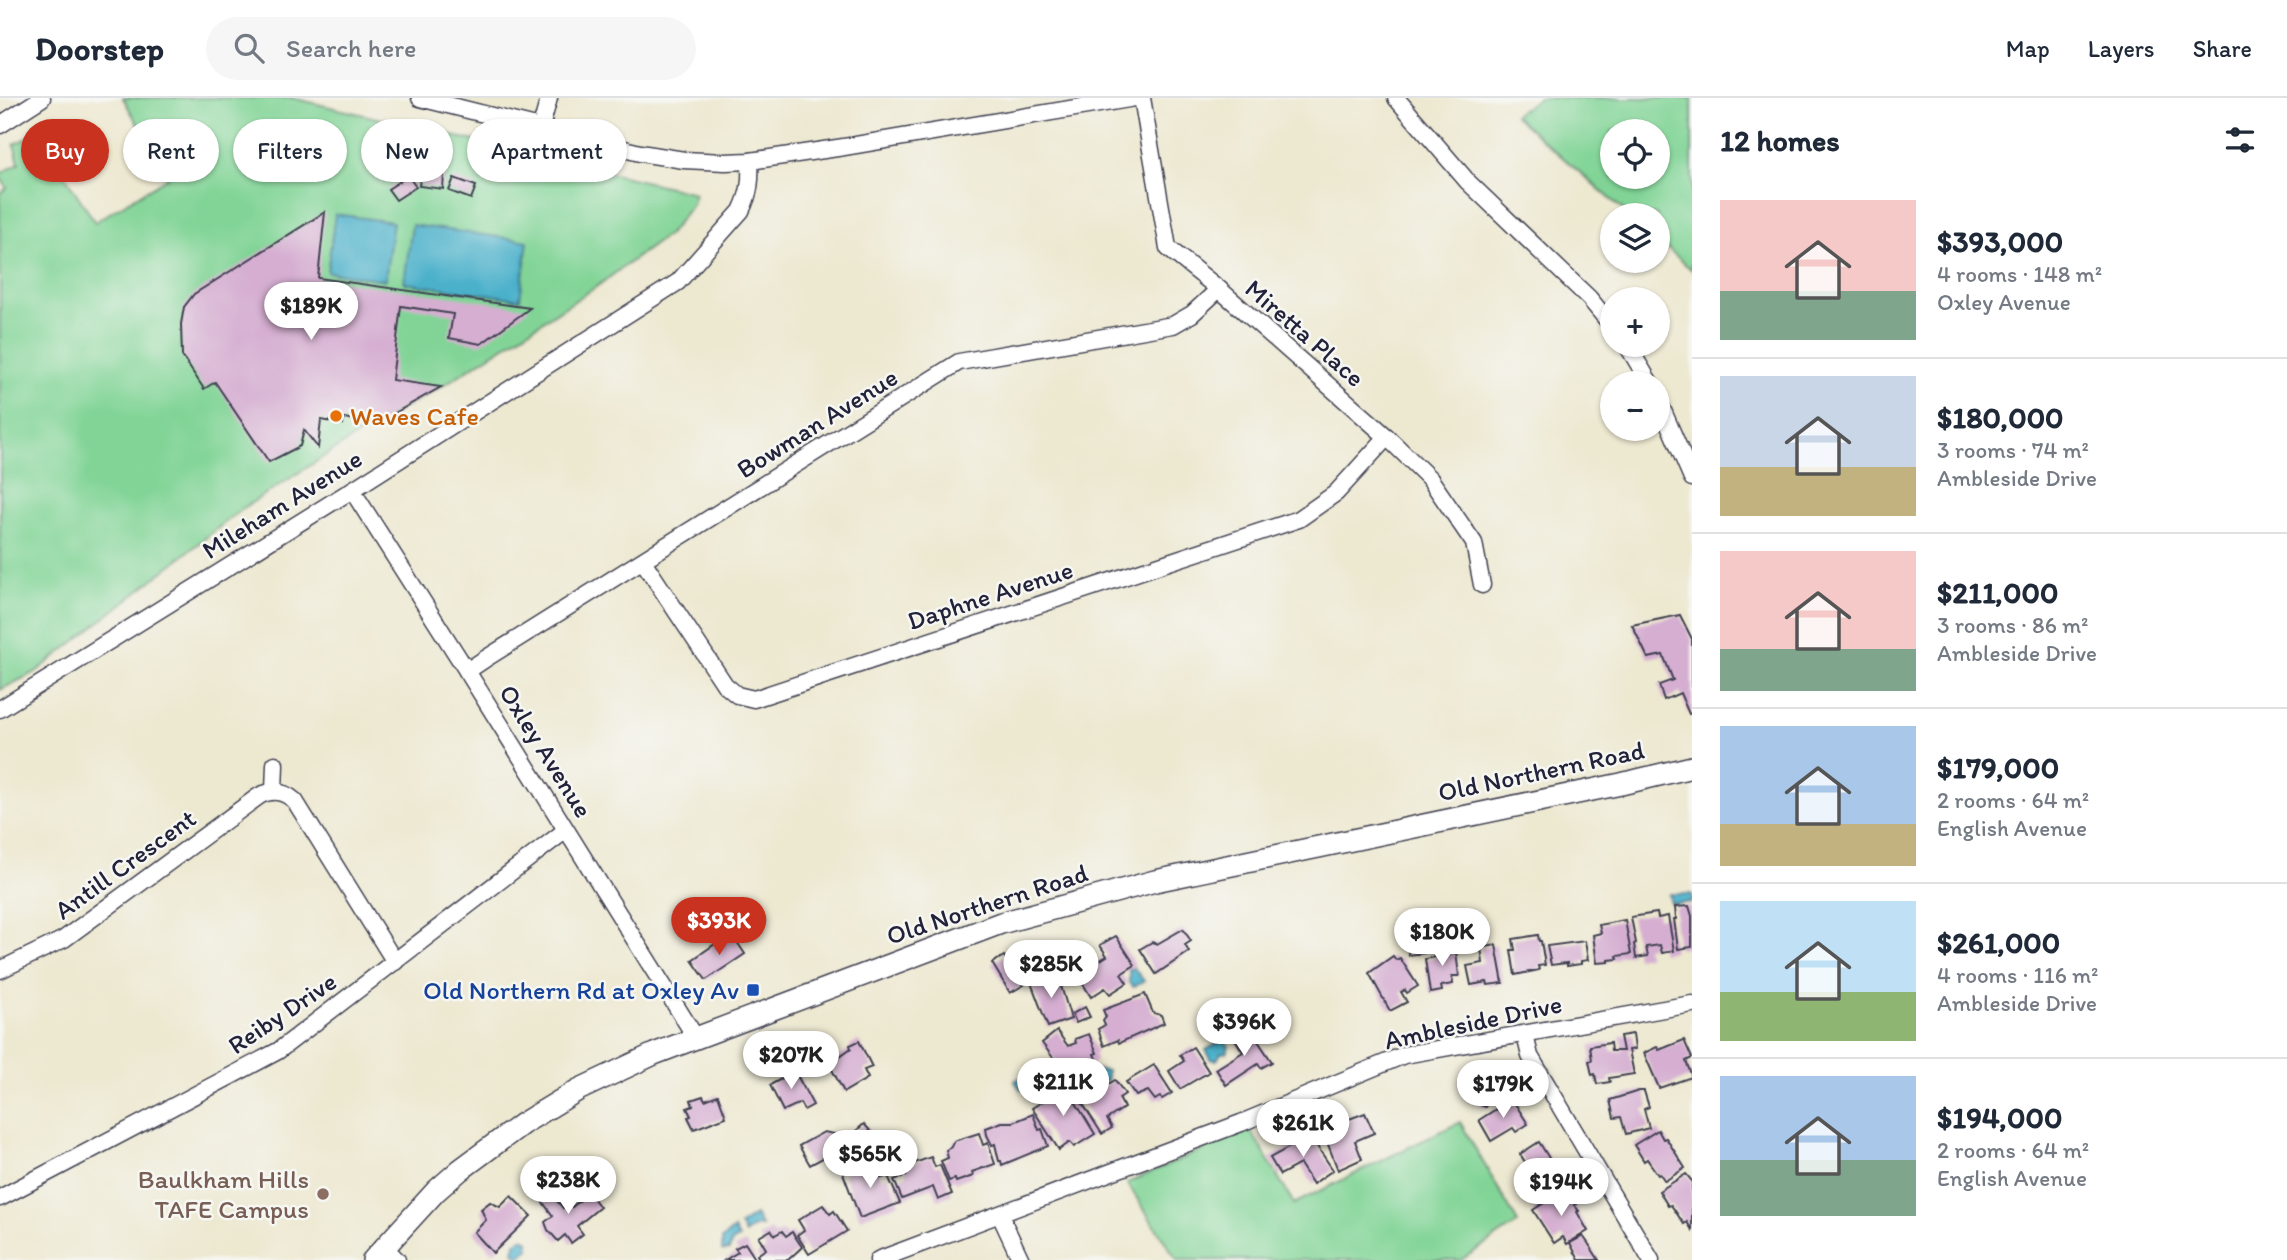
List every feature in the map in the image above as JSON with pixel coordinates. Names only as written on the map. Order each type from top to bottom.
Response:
[{"type":"main road","name":"Old Northern Road","points":[[385,1256],[436,1191],[460,1170],[522,1124],[578,1090],[696,1038],[1002,923],[1155,881],[1692,767]]},
{"type":"street","points":[[0,125],[43,98]]},
{"type":"street","points":[[420,98],[508,119]]},
{"type":"street","points":[[543,119],[548,98]]},
{"type":"street","points":[[627,148],[662,157],[750,161],[1086,102],[1135,98]]},
{"type":"street","name":"Miretta Place","points":[[1142,98],[1168,248],[1219,289],[1387,437],[1430,479],[1474,543],[1482,585]]},
{"type":"street","points":[[1396,98],[1468,182],[1600,311]]},
{"type":"street","name":"Mileham Avenue","points":[[0,709],[352,490],[678,282],[741,211],[751,183],[750,161]]},
{"type":"street","name":"Bowman Avenue","points":[[467,671],[960,362],[1173,325],[1192,314],[1219,289]]},
{"type":"street","points":[[1670,427],[1692,478]]},
{"type":"street","name":"Daphne Avenue","points":[[643,561],[724,685],[737,695],[754,699],[1299,520],[1336,493],[1387,437]]},
{"type":"street","name":"Oxley Avenue","points":[[352,490],[696,1038]]},
{"type":"street","points":[[275,765],[274,791],[295,801],[396,962]]},
{"type":"street","name":"Antill Crescent","points":[[0,970],[64,939],[260,796],[274,791]]},
{"type":"street","name":"Reiby Drive","points":[[0,1198],[278,1051],[566,830]]},
{"type":"street","name":"Ambleside Drive","points":[[878,1260],[1241,1123],[1404,1055],[1692,1004]]},
{"type":"street","points":[[1525,1035],[1530,1056],[1651,1260]]},
{"type":"street","points":[[1000,1215],[1021,1260]]},
{"type":"green space","points":[[123,98],[292,98],[381,119],[361,119],[361,182],[453,182],[453,136],[467,139],[467,182],[627,182],[627,177],[695,193],[692,204],[670,233],[596,287],[441,387],[375,424],[242,509],[36,672],[0,690],[0,193],[7,188],[0,174],[19,163],[14,144],[21,141],[21,182],[69,182],[95,222],[160,182],[219,182],[219,119],[135,119]]},
{"type":"green space","points":[[1539,98],[1692,98],[1692,270],[1670,251],[1670,203],[1615,203],[1514,115]]},
{"type":"green space","points":[[1460,1122],[1518,1223],[1461,1260],[1177,1260],[1127,1183],[1250,1129],[1294,1204]]},
{"type":"water","points":[[335,214],[393,222],[385,280],[327,272]]},
{"type":"water","points":[[412,225],[528,241],[520,299],[404,283]]},
{"type":"water","points":[[1669,894],[1691,894],[1692,902],[1671,904]]},
{"type":"water","points":[[1134,968],[1144,981],[1134,987],[1129,983],[1129,969]]},
{"type":"water","points":[[1224,1040],[1229,1046],[1227,1052],[1221,1053],[1217,1060],[1211,1059],[1206,1050]]},
{"type":"water","points":[[1086,1069],[1107,1071],[1107,1081],[1095,1083],[1092,1087],[1085,1086]]},
{"type":"water","points":[[1034,1070],[1039,1079],[1029,1089],[1027,1087],[1021,1090],[1015,1081]]},
{"type":"water","points":[[908,1148],[912,1150],[913,1157],[891,1164],[890,1154]]},
{"type":"water","points":[[755,1215],[762,1227],[756,1226],[745,1234],[740,1225]]},
{"type":"water","points":[[734,1229],[739,1238],[732,1242],[729,1250],[722,1251],[722,1239]]},
{"type":"water","points":[[522,1238],[529,1241],[529,1249],[520,1257],[514,1252],[515,1243]]},
{"type":"building","points":[[454,178],[476,186],[471,199],[449,191]]},
{"type":"building","points":[[399,182],[412,182],[416,187],[396,200],[388,189]]},
{"type":"building","points":[[420,182],[444,182],[443,189],[419,186]]},
{"type":"building","points":[[325,212],[318,278],[530,308],[481,344],[449,338],[453,314],[401,306],[392,380],[441,387],[375,424],[344,418],[343,424],[321,420],[318,448],[304,430],[300,446],[269,462],[215,382],[204,389],[182,356],[181,324],[184,307],[194,294]]},
{"type":"building","points":[[1680,615],[1692,639],[1692,713],[1689,714],[1680,693],[1664,700],[1659,685],[1673,680],[1663,655],[1648,658],[1632,625]]},
{"type":"building","points":[[1689,906],[1692,916],[1692,947],[1678,949],[1675,907]]},
{"type":"building","points":[[1657,913],[1658,918],[1668,916],[1674,951],[1662,953],[1660,945],[1646,947],[1648,956],[1636,958],[1631,917]]},
{"type":"building","points":[[1625,920],[1631,954],[1617,956],[1618,959],[1609,962],[1597,963],[1593,935],[1601,933],[1599,925]]},
{"type":"building","points":[[1183,929],[1191,941],[1185,945],[1189,952],[1156,974],[1140,949],[1152,942],[1157,944]]},
{"type":"building","points":[[731,933],[745,954],[706,980],[692,960]]},
{"type":"building","points":[[1420,935],[1424,953],[1409,955],[1406,937]]},
{"type":"building","points":[[1538,935],[1545,965],[1538,966],[1539,970],[1515,975],[1511,950],[1515,950],[1513,939]]},
{"type":"building","points":[[1116,936],[1135,965],[1121,974],[1127,983],[1110,994],[1105,988],[1091,997],[1077,974],[1107,956],[1100,945]]},
{"type":"building","points":[[1585,941],[1588,960],[1567,966],[1567,963],[1551,965],[1547,946]]},
{"type":"building","points":[[1455,944],[1459,976],[1452,976],[1453,984],[1441,986],[1442,991],[1430,993],[1425,959],[1440,956],[1438,947]]},
{"type":"building","points":[[1496,945],[1503,983],[1471,985],[1467,966],[1483,963],[1481,948]]},
{"type":"building","points":[[1052,950],[1055,961],[1035,967],[1032,956]]},
{"type":"building","points":[[1004,956],[1024,985],[1010,993],[992,963]]},
{"type":"building","points":[[1393,956],[1396,960],[1400,958],[1418,986],[1407,993],[1405,990],[1401,992],[1407,1002],[1390,1011],[1369,973]]},
{"type":"building","points":[[1048,974],[1050,978],[1058,976],[1071,1019],[1048,1027],[1030,980]]},
{"type":"building","points":[[1145,994],[1153,1013],[1161,1015],[1164,1023],[1119,1043],[1118,1040],[1104,1046],[1098,1029],[1105,1025],[1103,1010]]},
{"type":"building","points":[[1085,1007],[1090,1017],[1076,1023],[1072,1014]]},
{"type":"building","points":[[1250,1029],[1272,1062],[1261,1068],[1258,1064],[1226,1085],[1216,1069],[1243,1052],[1235,1039]]},
{"type":"building","points":[[1057,1031],[1068,1046],[1076,1043],[1075,1039],[1089,1034],[1097,1053],[1094,1054],[1097,1061],[1063,1075],[1042,1043]]},
{"type":"building","points":[[1633,1034],[1635,1049],[1629,1050],[1634,1074],[1609,1078],[1610,1082],[1597,1084],[1589,1061],[1592,1060],[1590,1046],[1610,1043],[1611,1051],[1623,1051],[1620,1036]]},
{"type":"building","points":[[1684,1040],[1692,1058],[1686,1061],[1692,1077],[1659,1088],[1644,1053]]},
{"type":"building","points":[[859,1041],[872,1067],[864,1070],[868,1078],[844,1092],[829,1064],[851,1048],[850,1045]]},
{"type":"building","points":[[1193,1047],[1209,1072],[1180,1089],[1169,1071],[1184,1061],[1180,1055]]},
{"type":"building","points":[[1154,1065],[1172,1093],[1155,1100],[1148,1091],[1136,1096],[1126,1082]]},
{"type":"building","points":[[1469,1065],[1483,1075],[1484,1072],[1505,1083],[1494,1104],[1489,1101],[1485,1107],[1467,1098],[1471,1091],[1458,1085]]},
{"type":"building","points":[[792,1066],[813,1105],[804,1110],[800,1103],[783,1111],[770,1085],[785,1077],[782,1071]]},
{"type":"building","points":[[1060,1077],[1095,1134],[1074,1147],[1070,1142],[1059,1150],[1032,1108],[1058,1092],[1051,1082]]},
{"type":"building","points":[[1115,1080],[1125,1094],[1119,1098],[1124,1108],[1107,1119],[1112,1128],[1102,1134],[1081,1101]]},
{"type":"building","points":[[1644,1091],[1649,1107],[1644,1109],[1649,1128],[1626,1134],[1621,1117],[1614,1118],[1610,1100]]},
{"type":"building","points":[[718,1095],[726,1117],[694,1129],[687,1108],[693,1106],[691,1100],[703,1096],[705,1100]]},
{"type":"building","points":[[1512,1099],[1528,1124],[1516,1132],[1513,1128],[1491,1141],[1479,1120]]},
{"type":"building","points":[[1365,1113],[1374,1133],[1355,1141],[1362,1159],[1338,1170],[1322,1129]]},
{"type":"building","points":[[1033,1114],[1048,1146],[1002,1165],[986,1128],[1002,1122],[1014,1122]]},
{"type":"building","points":[[864,1124],[875,1136],[854,1155],[854,1161],[837,1160],[838,1154],[832,1153],[810,1165],[799,1146],[824,1132],[849,1137]]},
{"type":"building","points":[[1658,1130],[1685,1168],[1665,1181],[1647,1159],[1644,1161],[1634,1145]]},
{"type":"building","points":[[979,1133],[983,1145],[988,1143],[995,1164],[972,1172],[973,1176],[956,1182],[955,1179],[949,1181],[941,1161],[948,1158],[946,1150],[954,1141]]},
{"type":"building","points":[[1308,1133],[1333,1170],[1313,1184],[1300,1164],[1280,1175],[1270,1158],[1297,1143],[1295,1140]]},
{"type":"building","points":[[1539,1142],[1549,1158],[1546,1161],[1561,1184],[1545,1194],[1520,1154]]},
{"type":"building","points":[[931,1157],[935,1167],[940,1165],[952,1194],[938,1200],[933,1187],[902,1199],[894,1180],[907,1175],[904,1167]]},
{"type":"building","points":[[875,1162],[881,1178],[888,1176],[900,1203],[860,1218],[843,1173]]},
{"type":"building","points":[[1686,1174],[1692,1181],[1692,1230],[1687,1222],[1684,1224],[1671,1205],[1668,1206],[1659,1191]]},
{"type":"building","points":[[548,1190],[563,1208],[569,1203],[572,1207],[589,1193],[600,1207],[577,1226],[583,1234],[571,1243],[565,1235],[558,1241],[548,1230],[545,1222],[553,1216],[539,1197]]},
{"type":"building","points":[[1567,1191],[1576,1204],[1574,1205],[1579,1211],[1577,1212],[1588,1231],[1567,1244],[1563,1237],[1554,1243],[1533,1210]]},
{"type":"building","points":[[511,1196],[531,1216],[493,1253],[474,1232],[486,1220],[481,1209],[490,1202],[500,1207]]},
{"type":"building","points":[[823,1205],[830,1214],[834,1211],[847,1231],[809,1254],[797,1235],[804,1230],[798,1220]]},
{"type":"building","points":[[771,1230],[775,1235],[782,1231],[786,1236],[792,1232],[802,1247],[788,1260],[760,1260],[757,1255],[766,1249],[759,1237]]},
{"type":"building","points":[[1583,1236],[1599,1260],[1579,1260],[1570,1243]]},
{"type":"building","points":[[745,1243],[756,1260],[725,1260],[738,1252],[735,1248]]},
{"type":"place","name":"Waves Cafe","points":[[336,416]]},
{"type":"place","name":"Old Northern Rd at Oxley Av","points":[[753,990]]},
{"type":"place","name":"Baulkham Hills TAFE Campus","points":[[323,1194]]}]
